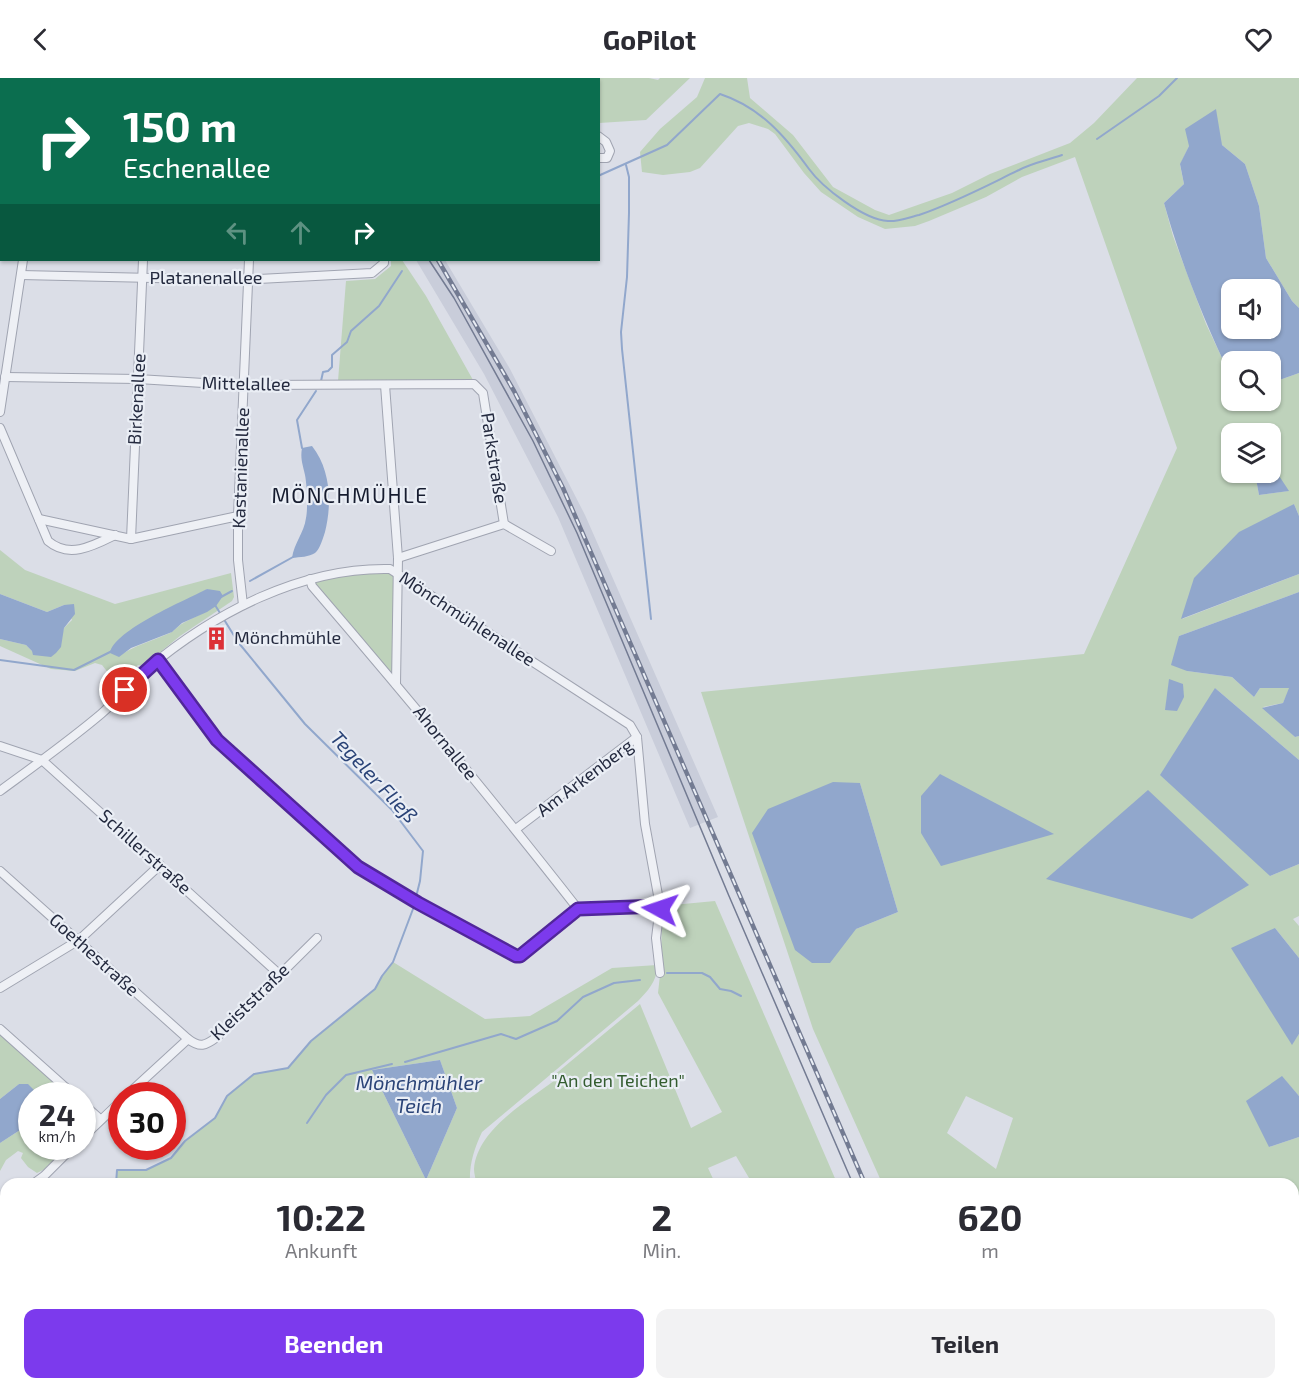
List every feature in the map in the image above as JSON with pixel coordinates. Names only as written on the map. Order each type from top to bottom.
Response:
[{"type":"street","points":[[600,138],[606,142],[610,151],[608,158],[600,158]]},
{"type":"street","points":[[0,412],[23,261]]},
{"type":"street","name":"Birkenallee","points":[[131,539],[143,261]]},
{"type":"street","name":"Kastanienallee","points":[[243,605],[238,560],[238,516],[249,261]]},
{"type":"street","name":"Platanenallee","points":[[21,274],[194,280],[248,279],[372,273],[384,261]]},
{"type":"street","name":"Mittelallee","points":[[5,377],[138,379],[244,385],[474,384],[483,393]]},
{"type":"street","points":[[385,385],[399,576],[396,684]]},
{"type":"street","name":"Parkstraße","points":[[483,393],[504,524]]},
{"type":"street","points":[[0,428],[48,541],[55,547],[67,551],[96,544],[115,535]]},
{"type":"street","points":[[39,519],[131,539],[238,516]]},
{"type":"street","points":[[398,558],[504,524],[551,551]]},
{"type":"street","name":"Mönchmühlenallee","points":[[0,792],[101,714],[158,660],[225,615],[243,605],[310,579],[372,568],[390,569],[630,725],[637,737]]},
{"type":"street","name":"Ahornallee","points":[[310,579],[312,586],[516,829],[578,909]]},
{"type":"street","points":[[158,660],[217,740],[358,867],[516,956],[520,956],[578,909],[660,906]]},
{"type":"street","name":"Am Arkenberg","points":[[516,829],[637,737]]},
{"type":"street","name":"Am Arkenberg","points":[[637,737],[645,824],[660,906],[656,938],[660,973]]},
{"type":"street","name":"Schillerstraße","points":[[0,746],[42,760],[279,974]]},
{"type":"street","points":[[0,988],[78,940],[160,865]]},
{"type":"street","name":"Goethestraße","points":[[0,871],[188,1039]]},
{"type":"street","name":"Kleiststraße","points":[[141,1082],[188,1039],[196,1045],[206,1045],[317,938]]},
{"type":"street","points":[[0,1029],[59,1082]]},
{"type":"street","points":[[96,1123],[108,1112]]},
{"type":"street","points":[[96,1115],[100,1119]]},
{"type":"street","points":[[41,1178],[60,1160]]},
{"type":"shaded area","points":[[417,261],[446,261],[510,369],[585,515],[718,817],[690,828],[558,517],[484,374]]},
{"type":"green space","points":[[600,78],[658,80],[660,78],[690,78],[646,120],[600,123]]},
{"type":"green space","points":[[705,78],[747,78],[750,98],[793,135],[833,187],[889,215],[952,193],[990,174],[1070,143],[1094,123],[1137,78],[1299,78],[1299,308],[1292,301],[1281,279],[1279,279],[1266,258],[1259,206],[1245,164],[1222,145],[1189,146],[1180,165],[1184,184],[1164,203],[1173,236],[1206,324],[1221,356],[1221,411],[1281,411],[1281,379],[1299,373],[1299,516],[1294,504],[1182,619],[1299,574],[1299,592],[1179,636],[1187,671],[1232,677],[1254,697],[1260,688],[1290,688],[1283,703],[1263,707],[1295,737],[1299,736],[1299,760],[1215,688],[1270,876],[1299,864],[1299,916],[1293,919],[1299,926],[1299,958],[1275,928],[1292,1044],[1299,1034],[1299,1096],[1282,1077],[1269,1147],[1299,1137],[1299,1178],[880,1178],[813,1029],[701,692],[1084,654],[1177,448],[1075,157],[1022,177],[986,197],[929,221],[915,226],[885,229],[858,217],[821,192],[775,134],[768,129],[749,123],[738,126],[700,168],[690,172],[663,175],[642,172],[640,152],[660,129],[697,97]],"holes":[[[860,783],[898,912],[856,929]],[[966,1096],[1013,1118],[996,1169],[947,1133]]]},
{"type":"green space","points":[[391,261],[403,261],[426,296],[473,380],[338,381],[346,281],[375,279],[391,266]]},
{"type":"green space","points":[[0,550],[25,570],[115,604],[231,573],[234,597],[232,601],[180,636],[143,666],[138,665],[121,682],[121,689],[102,665],[95,663],[75,671],[51,669],[0,646],[0,639],[26,645],[32,651],[60,640],[64,628],[72,620],[64,605],[47,612],[0,594]],"holes":[[[207,589],[223,596],[211,608],[170,633],[119,656]]]},
{"type":"green space","points":[[390,569],[398,576],[395,682],[311,579]]},
{"type":"green space","name":"\"An den Teichen\"","points":[[715,901],[835,1178],[749,1178],[736,1156],[708,1168],[713,1178],[475,1178],[474,1169],[477,1155],[493,1130],[517,1108],[555,1080],[553,1076],[640,1004],[691,1128],[722,1112],[658,993],[662,906]]},
{"type":"green space","points":[[393,962],[485,1019],[530,1016],[612,968],[657,965],[654,980],[638,1001],[482,1132],[473,1157],[470,1178],[427,1178],[457,1108],[440,1060],[372,1070],[425,1178],[116,1178],[117,1170],[146,1170],[167,1160],[186,1160],[186,1140],[215,1118],[227,1096],[254,1074],[288,1068],[311,1041],[375,989]]},
{"type":"green space","points":[[0,1032],[56,1082],[18,1082],[18,1085],[0,1099]]},
{"type":"green space","points":[[18,1131],[18,1151],[6,1160],[0,1171],[0,1143]]},
{"type":"green space","points":[[23,1160],[56,1160],[37,1173]]},
{"type":"water","points":[[1216,109],[1222,145],[1245,164],[1259,206],[1266,258],[1279,279],[1221,279],[1221,339],[1281,339],[1281,283],[1299,308],[1299,373],[1281,379],[1281,351],[1221,351],[1221,356],[1202,313],[1164,203],[1184,184],[1180,164],[1189,146],[1185,129]]},
{"type":"water","points":[[312,446],[326,476],[329,510],[325,532],[317,551],[310,555],[292,558],[307,514],[302,448]]},
{"type":"water","points":[[1281,479],[1289,491],[1259,495],[1257,483],[1281,483]]},
{"type":"water","points":[[1294,504],[1299,516],[1299,574],[1181,619],[1194,578],[1239,532]]},
{"type":"water","points":[[207,589],[220,591],[223,596],[216,606],[207,612],[182,623],[172,632],[131,648],[119,657],[110,653],[114,644],[137,626]]},
{"type":"water","points":[[1299,592],[1299,736],[1295,737],[1262,708],[1283,703],[1289,688],[1260,688],[1254,697],[1232,677],[1187,671],[1171,665],[1179,636]]},
{"type":"water","points":[[0,594],[47,612],[64,605],[74,604],[75,614],[64,628],[61,647],[56,653],[51,657],[33,655],[26,645],[0,639]]},
{"type":"water","points":[[1169,679],[1183,684],[1184,697],[1177,711],[1165,710]]},
{"type":"water","points":[[1215,688],[1299,760],[1299,864],[1270,876],[1160,775]]},
{"type":"water","points":[[940,774],[1054,834],[941,866],[921,833],[921,796]]},
{"type":"water","points":[[833,782],[860,783],[898,912],[856,929],[830,963],[812,963],[795,950],[752,833],[768,809]]},
{"type":"water","points":[[1148,790],[1249,885],[1192,919],[1046,879]]},
{"type":"water","points":[[1275,928],[1299,958],[1299,1034],[1292,1045],[1231,948]]},
{"type":"water","name":"Mönchmühler Teich","points":[[440,1060],[457,1108],[427,1178],[425,1178],[372,1070]]},
{"type":"water","points":[[1282,1076],[1299,1096],[1299,1137],[1269,1147],[1246,1101]]},
{"type":"water","points":[[18,1085],[18,1131],[0,1143],[0,1099]]},
{"type":"waterway","points":[[1097,139],[1159,96],[1177,78]]},
{"type":"waterway","points":[[600,175],[667,145],[720,94],[747,107],[770,124],[791,145],[815,176],[833,193],[867,215],[888,221],[919,215],[1035,163],[1062,155]]},
{"type":"waterway","points":[[626,165],[629,177],[629,213],[627,277],[621,332],[651,619]]},
{"type":"waterway","points":[[321,381],[323,372],[332,367],[332,355],[347,342],[351,331],[379,306],[402,271]]},
{"type":"waterway","points":[[302,448],[297,420],[316,391]]},
{"type":"waterway","points":[[250,581],[293,557]]},
{"type":"waterway","points":[[221,597],[232,591]]},
{"type":"waterway","name":"Tegeler Fließ","points":[[116,1178],[117,1170],[146,1170],[171,1158],[185,1141],[215,1118],[227,1096],[254,1074],[288,1068],[311,1041],[375,989],[393,962],[413,909],[420,881],[423,851],[392,810],[305,724],[238,642],[215,605]]},
{"type":"waterway","name":"Tegeler Fließ","points":[[0,660],[74,670],[112,651]]},
{"type":"waterway","points":[[667,973],[702,973],[710,977],[720,989],[741,996]]},
{"type":"waterway","points":[[405,1062],[501,1034],[516,1039],[557,1021],[583,997],[614,983],[640,980]]},
{"type":"waterway","points":[[307,1123],[326,1095],[346,1075],[392,1064]]},
{"type":"tram line","points":[[430,261],[454,298],[533,441],[577,533],[850,1178]]},
{"type":"railway","points":[[439,261],[514,391],[563,488],[862,1178]]},
{"type":"place","name":"Mönchmühle","points":[[216,638]]},
{"type":"district","name":"MÖNCHMÜHLE","points":[[350,496]]},
{"type":"route","points":[[125,690],[158,660],[217,740],[358,867],[418,903],[516,956],[520,956],[578,909],[660,906],[660,909]]}]
